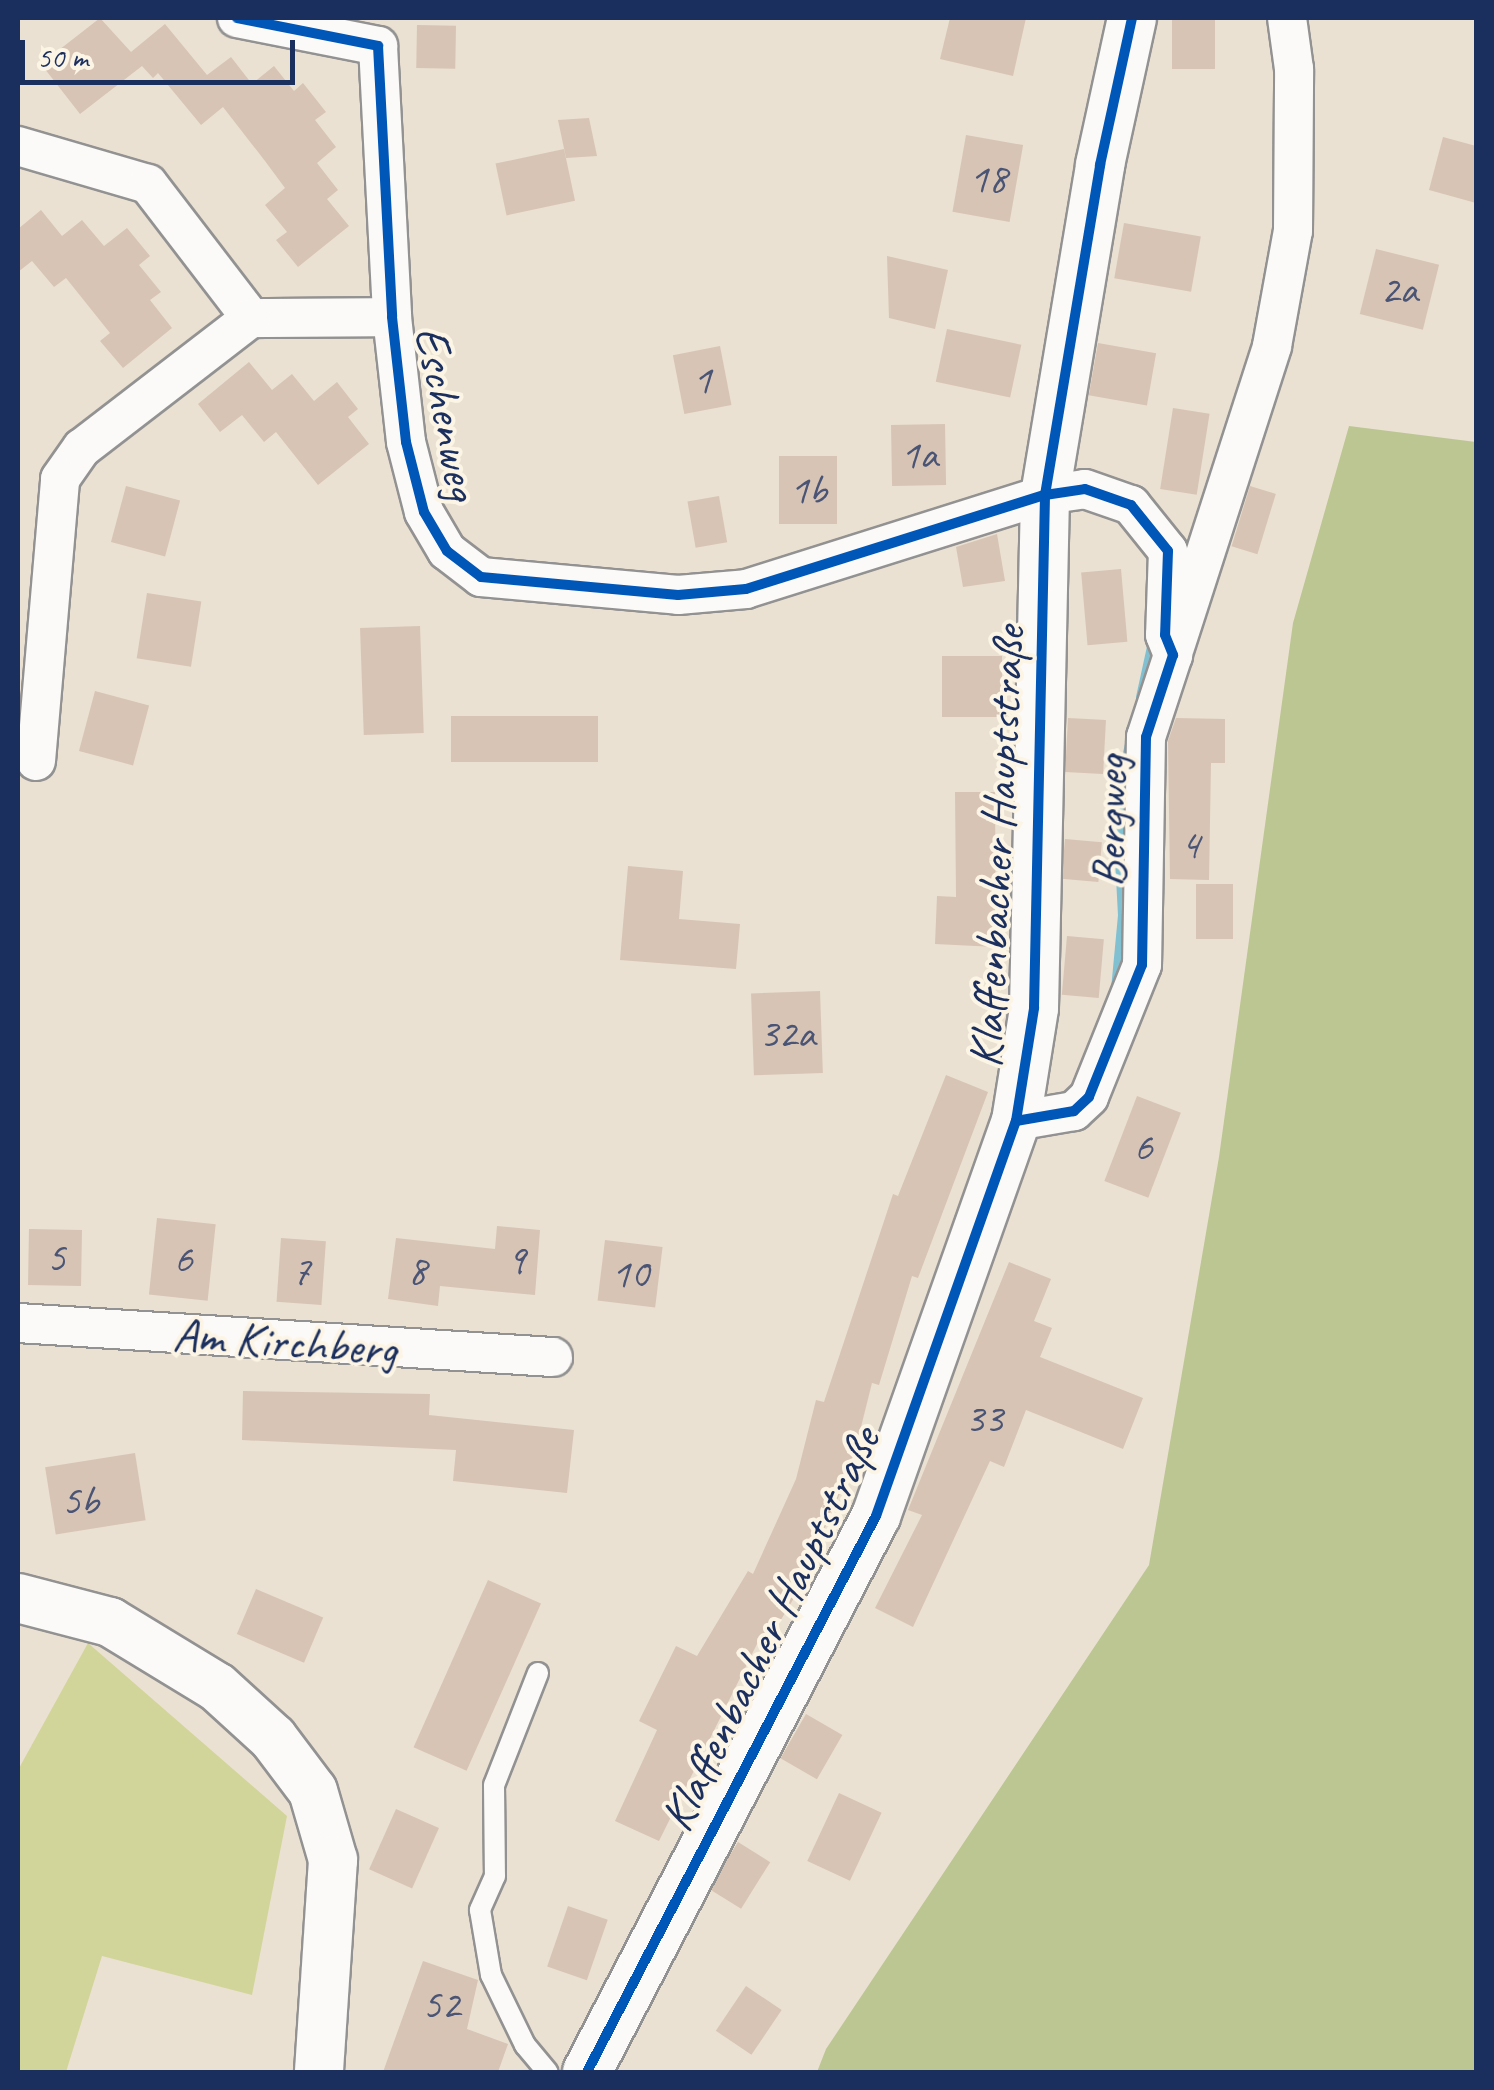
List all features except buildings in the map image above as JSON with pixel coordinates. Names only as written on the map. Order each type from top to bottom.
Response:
[{"type":"street","name":"Eschenweg","points":[[237,18],[378,46],[392,317],[406,442],[424,512],[447,552],[481,577],[678,595],[746,589],[1065,492]]},
{"type":"street","name":"Klaffenbacher Hauptstraße","points":[[587,2072],[876,1516],[1016,1121],[1034,1008],[1065,492],[1100,165],[1132,18]]},
{"type":"street","name":"Bergweg","points":[[1016,1121],[1074,1111],[1090,1097],[1142,965],[1146,736],[1272,346],[1294,231],[1294,69],[1287,18]]},
{"type":"street","points":[[18,146],[148,184],[251,318],[82,448],[60,479],[36,761]]},
{"type":"street","name":"Eschenweg","points":[[251,318],[392,317]]},
{"type":"street","name":"Bergweg","points":[[1065,492],[1130,505],[1168,550],[1164,634],[1172,655]]},
{"type":"street","name":"Am Kirchberg","points":[[18,1323],[553,1357]]},
{"type":"street","points":[[18,1598],[110,1622],[202,1677],[272,1738],[313,1791],[333,1860],[319,2072]]},
{"type":"lane","points":[[538,1673],[494,1785],[495,1876],[480,1910],[491,1976],[524,2045],[548,2072]]},
{"type":"green space","points":[[1349,426],[1476,442],[1476,2072],[817,2072],[826,2049],[1149,1565],[1219,1157],[1293,623]]},
{"type":"green space","points":[[88,1643],[287,1816],[252,1995],[102,1956],[66,2072],[18,2072],[18,1770]]},
{"type":"waterway","points":[[1141,697],[1153,642]]},
{"type":"waterway","points":[[1116,989],[1123,915],[1117,801],[1130,744]]},
{"type":"cycle path","points":[[237,18],[378,46],[392,317],[406,442],[424,512],[447,551],[481,577],[678,595],[746,589],[1045,495],[1085,489],[1131,505],[1168,551],[1165,635],[1173,655],[1146,737],[1142,965],[1089,1097],[1074,1111],[1016,1121]]},
{"type":"cycle path","points":[[587,2072],[876,1516],[1016,1121],[1034,1008],[1045,495],[1100,165],[1132,18]]}]
